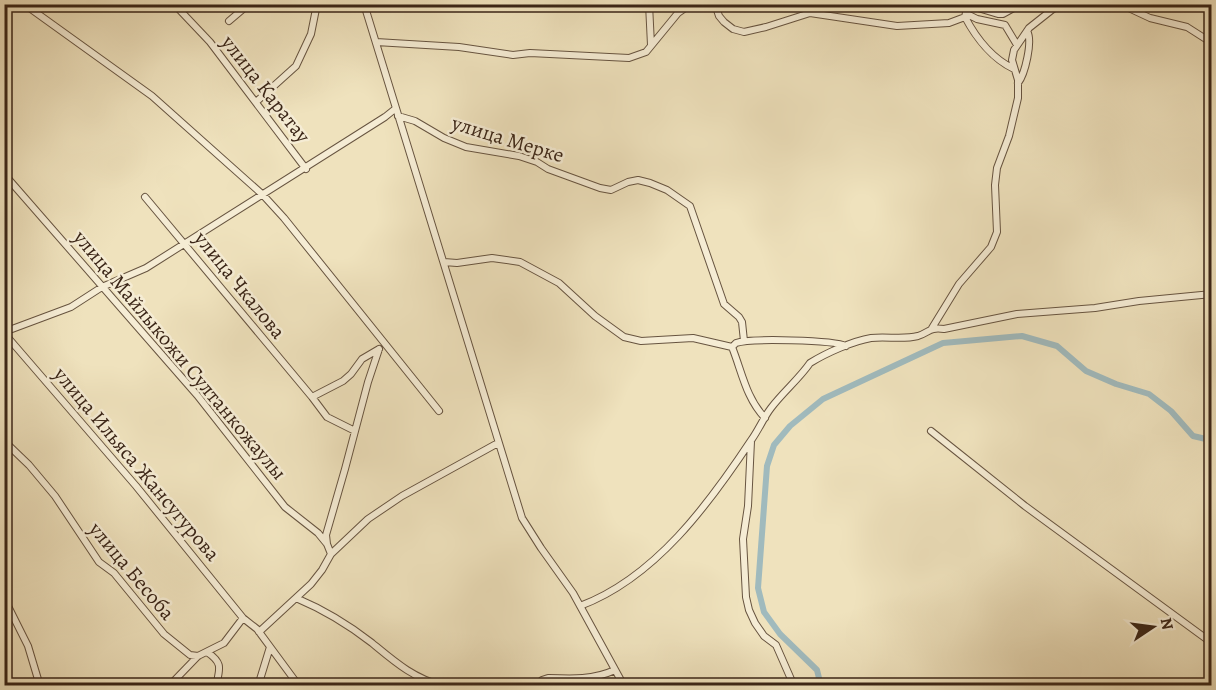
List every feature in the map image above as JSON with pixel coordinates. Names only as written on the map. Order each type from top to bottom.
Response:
[{"type":"street","points":[[24,4],[153,96],[263,195],[284,218],[382,346],[439,411]]},
{"type":"street","name":"улица Каратау","points":[[174,4],[210,42],[306,169]]},
{"type":"street","points":[[229,21],[249,4]]},
{"type":"street","points":[[256,102],[296,66],[311,34],[317,4],[304,8],[293,4]]},
{"type":"street","points":[[364,4],[498,443],[527,527],[580,606],[624,686]]},
{"type":"street","points":[[649,4],[651,45]]},
{"type":"street","points":[[376,42],[459,47],[513,55],[530,53],[629,58],[646,52],[678,14],[691,4]]},
{"type":"street","points":[[715,4],[724,22],[744,32],[810,13],[897,26],[949,23],[966,16],[1005,25]]},
{"type":"street","points":[[1014,69],[1006,65],[974,35],[966,16],[968,5],[1003,14],[1021,4]]},
{"type":"street","points":[[580,606],[596,600],[631,580],[657,558],[701,508],[752,440],[770,410],[810,363],[846,346],[870,338],[899,339],[920,335],[932,328],[958,285],[991,247],[997,232],[995,185],[997,168],[1009,136],[1018,98],[1018,84],[1012,60],[1017,45],[1027,31],[1041,18],[1064,4]]},
{"type":"street","points":[[1120,4],[1150,18],[1187,27],[1212,43]]},
{"type":"street","points":[[1003,14],[1005,25],[1017,45]]},
{"type":"street","points":[[1018,84],[1026,64],[1029,41],[1027,31]]},
{"type":"street","points":[[4,333],[71,307],[102,287],[146,268],[306,169],[395,109]]},
{"type":"street","name":"улица Мерке","points":[[398,116],[415,121],[444,138],[466,147],[519,156],[600,188],[611,190],[627,182],[638,180],[667,190],[690,206],[724,304],[739,316],[744,330],[744,341]]},
{"type":"street","name":"улица Майлыкожи Султанкожаулы","points":[[4,174],[197,395],[285,507],[310,526],[327,544],[331,554]]},
{"type":"street","name":"улица Чкалова","points":[[146,197],[327,417],[355,431]]},
{"type":"street","points":[[444,262],[492,258],[520,262],[559,283],[595,316],[624,337],[641,341],[693,338],[732,347]]},
{"type":"street","points":[[932,328],[952,328],[1017,314],[1095,308],[1212,294]]},
{"type":"street","name":"улица Ильяса Жансугурова","points":[[4,333],[143,494],[243,618],[259,632],[299,686]]},
{"type":"street","points":[[732,347],[744,341],[826,341],[846,346]]},
{"type":"street","points":[[311,395],[343,381],[362,359],[382,346]]},
{"type":"street","points":[[327,544],[326,535],[368,382],[382,346]]},
{"type":"street","points":[[732,347],[748,393],[758,411],[765,418]]},
{"type":"street","points":[[931,431],[1025,506],[1212,643]]},
{"type":"street","points":[[752,440],[743,547],[748,610],[764,636],[776,645],[794,686]]},
{"type":"street","name":"улица Бесоба","points":[[4,441],[29,465],[55,496],[99,562],[114,573],[164,634],[190,655],[198,656]]},
{"type":"street","points":[[259,632],[296,598],[322,570],[331,554],[368,519],[402,496],[498,443]]},
{"type":"street","points":[[4,598],[28,646],[40,686]]},
{"type":"street","points":[[296,598],[353,630],[401,667],[443,686]]},
{"type":"street","points":[[169,686],[198,656],[224,643],[243,618]]},
{"type":"street","points":[[258,686],[270,647]]},
{"type":"street","points":[[207,652],[217,660],[219,666],[216,686]]},
{"type":"street","points":[[535,686],[548,678],[580,680],[615,670]]},
{"type":"street","points":[[461,686],[470,684],[475,686]]},
{"type":"waterway","points":[[821,686],[817,670],[780,634],[764,612],[758,588],[767,466],[774,445],[790,426],[823,399],[943,343],[1022,336],[1057,346],[1086,371],[1116,384],[1149,394],[1171,411],[1193,436],[1212,438]]}]
